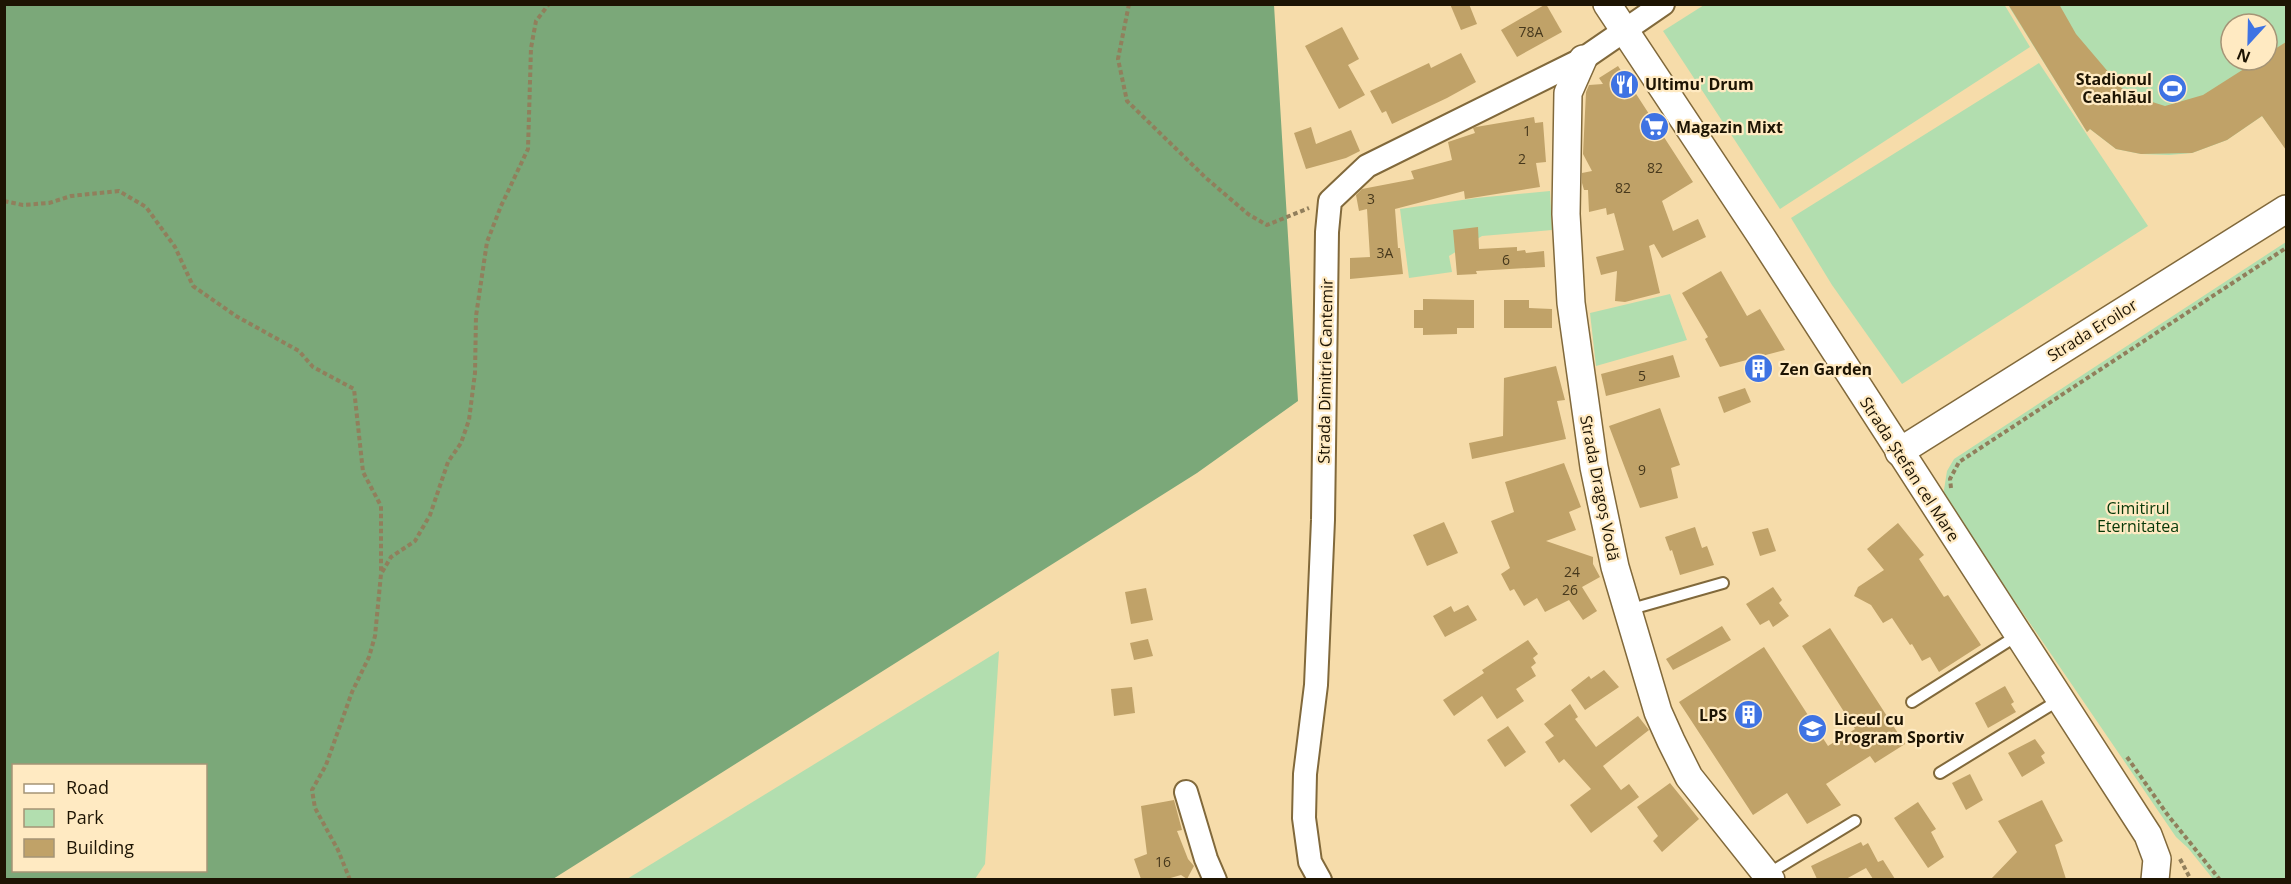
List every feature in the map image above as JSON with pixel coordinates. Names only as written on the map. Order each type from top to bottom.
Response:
[{"type":"street","name":"Strada Ștefan cel Mare","points":[[1607,4],[1767,246],[2148,835],[2157,859],[2155,879]]},
{"type":"street","points":[[1330,201],[1367,166],[1583,60],[1663,4]]},
{"type":"street","name":"Strada Dragoș Vodă","points":[[1583,60],[1568,93],[1566,214],[1571,303],[1594,467],[1615,567],[1658,712],[1689,777],[1769,877]]},
{"type":"street","name":"Strada Dimitrie Cantemir","points":[[1320,879],[1310,862],[1304,818],[1305,774],[1316,685],[1323,520],[1326,232],[1330,201]]},
{"type":"street","name":"Strada Eroilor","points":[[1899,452],[2286,209]]},
{"type":"street","points":[[1186,792],[1206,860],[1215,879]]},
{"type":"lane","points":[[1628,610],[1723,583]]},
{"type":"lane","points":[[1912,702],[2018,634]]},
{"type":"lane","points":[[1940,773],[2059,700]]},
{"type":"lane","points":[[1769,877],[1855,821]]},
{"type":"path","points":[[381,574],[390,557],[415,541],[430,515],[448,462],[461,443],[469,420],[475,373],[476,316],[488,242],[501,206],[528,149],[531,48],[536,21],[549,4]]},
{"type":"path","points":[[1129,4],[1118,59],[1127,101],[1206,178],[1248,214],[1267,225],[1330,201]]},
{"type":"path","points":[[4,201],[23,206],[49,203],[71,196],[119,191],[146,207],[175,247],[193,286],[236,316],[299,351],[313,367],[354,389],[363,472],[381,506],[381,574],[375,636],[369,657],[352,692],[327,765],[312,790],[315,807],[338,850],[350,879]]},
{"type":"path","points":[[1953,497],[1950,479],[1959,462],[2286,248]]},
{"type":"path","points":[[2126,755],[2167,814],[2220,879]]},
{"type":"path","points":[[2180,859],[2191,879]]},
{"type":"green space","points":[[5,4],[1274,5],[1298,401],[1197,473],[553,879],[5,879]]},
{"type":"green space","points":[[2004,4],[2030,47],[1780,209],[1663,31],[1704,5]]},
{"type":"green space","name":"Stadionul Ceahlăul","points":[[2008,5],[2286,5],[2286,133],[2278,138],[2262,116],[2227,140],[2192,153],[2169,155],[2141,154],[2116,149],[2090,129],[2087,132]]},
{"type":"green space","points":[[2039,63],[2148,226],[1902,384],[1832,285],[1791,218]]},
{"type":"green space","points":[[1550,191],[1552,230],[1482,236],[1449,256],[1452,272],[1409,278],[1400,209],[1476,198]]},
{"type":"green space","name":"Cimitirul Eternitatea","points":[[2286,242],[2286,879],[2213,879],[2176,837],[1943,496],[1947,471],[1954,459]]},
{"type":"green space","points":[[1670,294],[1687,340],[1596,366],[1590,313]]},
{"type":"green space","points":[[999,651],[985,864],[975,879],[627,879]]},
{"type":"building","points":[[1450,4],[1469,4],[1477,24],[1461,30]]},
{"type":"building","points":[[1546,4],[1562,32],[1517,57],[1501,30]]},
{"type":"building","points":[[2008,4],[2059,4],[2076,34],[2127,94],[2165,106],[2203,95],[2239,72],[2279,72],[2279,46],[2286,42],[2286,150],[2262,116],[2227,140],[2192,153],[2141,154],[2116,149],[2090,129],[2087,132]]},
{"type":"building","points":[[1342,27],[1359,59],[1348,65],[1365,95],[1339,109],[1305,46]]},
{"type":"building","points":[[1461,53],[1476,82],[1392,124],[1386,111],[1382,113],[1370,91],[1429,63],[1431,68]]},
{"type":"building","points":[[1618,66],[1693,182],[1662,201],[1673,231],[1698,219],[1706,237],[1662,258],[1654,244],[1649,246],[1660,293],[1625,302],[1615,301],[1617,271],[1601,275],[1596,257],[1624,250],[1614,213],[1607,215],[1606,208],[1589,212],[1588,190],[1584,190],[1582,183],[1582,173],[1592,171],[1583,154],[1586,92],[1589,85],[1603,84],[1599,78]]},
{"type":"building","points":[[1534,117],[1535,123],[1543,122],[1546,162],[1536,163],[1540,187],[1465,199],[1464,191],[1395,209],[1403,274],[1350,279],[1350,258],[1370,257],[1367,209],[1359,211],[1356,195],[1362,189],[1414,179],[1411,171],[1452,160],[1448,142],[1475,133],[1473,128]]},
{"type":"building","points":[[1311,127],[1316,144],[1351,130],[1360,151],[1346,158],[1306,169],[1294,133]]},
{"type":"building","points":[[1478,227],[1479,249],[1517,247],[1517,251],[1525,250],[1526,253],[1544,251],[1545,267],[1476,271],[1477,274],[1457,275],[1453,230]]},
{"type":"building","points":[[1721,271],[1747,316],[1760,309],[1785,350],[1720,367],[1705,339],[1708,337],[1682,293]]},
{"type":"building","points":[[1423,299],[1474,300],[1474,328],[1457,328],[1457,334],[1423,335],[1423,328],[1414,328],[1414,310],[1423,310]]},
{"type":"building","points":[[1504,300],[1529,300],[1529,308],[1552,309],[1552,328],[1504,328]]},
{"type":"building","points":[[1673,355],[1680,377],[1606,396],[1601,374]]},
{"type":"building","points":[[1556,366],[1565,400],[1557,401],[1566,439],[1472,459],[1469,443],[1503,436],[1504,378]]},
{"type":"building","points":[[1745,388],[1751,402],[1724,413],[1718,397]]},
{"type":"building","points":[[1660,408],[1680,465],[1671,468],[1678,498],[1640,508],[1609,426]]},
{"type":"building","points":[[1564,463],[1581,507],[1569,512],[1576,530],[1546,541],[1593,557],[1593,564],[1600,577],[1582,587],[1597,611],[1583,620],[1569,600],[1545,612],[1537,598],[1524,606],[1514,589],[1510,591],[1501,574],[1510,568],[1491,521],[1514,512],[1505,482]]},
{"type":"building","points":[[1444,522],[1458,553],[1427,566],[1413,535]]},
{"type":"building","points":[[1898,523],[1924,555],[1919,559],[1944,597],[1948,595],[1981,645],[1939,672],[1930,657],[1922,661],[1892,618],[1883,623],[1871,605],[1854,596],[1858,587],[1884,570],[1867,549]]},
{"type":"building","points":[[1695,527],[1702,548],[1707,546],[1714,565],[1680,575],[1665,537]]},
{"type":"building","points":[[1768,528],[1776,551],[1760,556],[1752,532]]},
{"type":"building","points":[[1773,587],[1782,600],[1779,603],[1789,616],[1773,627],[1769,620],[1760,625],[1746,604]]},
{"type":"building","points":[[1146,588],[1153,620],[1131,624],[1125,592]]},
{"type":"building","points":[[1468,605],[1477,620],[1445,637],[1433,616],[1451,606],[1454,612]]},
{"type":"building","points":[[1722,626],[1731,640],[1673,670],[1666,659]]},
{"type":"building","name":"LPS","points":[[1830,628],[1905,744],[1875,763],[1870,756],[1826,784],[1841,805],[1807,824],[1787,793],[1753,815],[1679,702],[1764,647],[1828,746],[1855,729],[1802,646]]},
{"type":"building","points":[[1148,639],[1153,656],[1134,660],[1130,643]]},
{"type":"building","points":[[1528,640],[1538,654],[1533,658],[1536,663],[1531,667],[1536,676],[1516,689],[1524,701],[1497,719],[1482,696],[1454,716],[1443,700],[1484,673],[1482,670]]},
{"type":"building","points":[[1604,670],[1619,687],[1585,710],[1571,690],[1589,676],[1591,679]]},
{"type":"building","points":[[2005,686],[2014,702],[2011,704],[2016,712],[1988,728],[1975,703]]},
{"type":"building","points":[[1132,687],[1135,713],[1114,716],[1111,689]]},
{"type":"building","points":[[1570,704],[1578,717],[1575,719],[1596,747],[1638,716],[1649,730],[1603,766],[1621,790],[1629,784],[1639,797],[1591,833],[1570,805],[1591,789],[1564,759],[1559,763],[1545,742],[1554,736],[1544,724]]},
{"type":"building","points":[[1508,726],[1526,752],[1505,767],[1487,740]]},
{"type":"building","points":[[2035,739],[2045,753],[2041,756],[2045,763],[2022,777],[2008,753]]},
{"type":"building","points":[[1970,774],[1983,800],[1966,810],[1952,783]]},
{"type":"building","points":[[1670,783],[1699,819],[1662,852],[1653,841],[1658,836],[1637,807]]},
{"type":"building","points":[[1174,800],[1182,830],[1177,831],[1188,859],[1194,866],[1187,879],[1181,875],[1167,879],[1141,879],[1134,859],[1147,854],[1141,806]]},
{"type":"building","points":[[2042,800],[2063,841],[2055,845],[2066,879],[1991,879],[2017,852],[1998,821]]},
{"type":"building","points":[[1918,802],[1936,829],[1931,832],[1944,857],[1928,868],[1894,818]]},
{"type":"building","points":[[1861,842],[1863,846],[1868,843],[1878,862],[1883,860],[1895,879],[1873,879],[1866,868],[1846,879],[1817,879],[1811,866]]},
{"type":"place","name":"Ultimu' Drum","points":[[1624,84]]},
{"type":"place","name":"Stadionul Ceahlăul","points":[[2173,88]]},
{"type":"place","name":"Magazin Mixt","points":[[1655,127]]},
{"type":"place","name":"Zen Garden","points":[[1759,369]]},
{"type":"place","name":"LPS","points":[[1748,715]]},
{"type":"place","name":"Liceul cu Program Sportiv","points":[[1813,728]]}]
